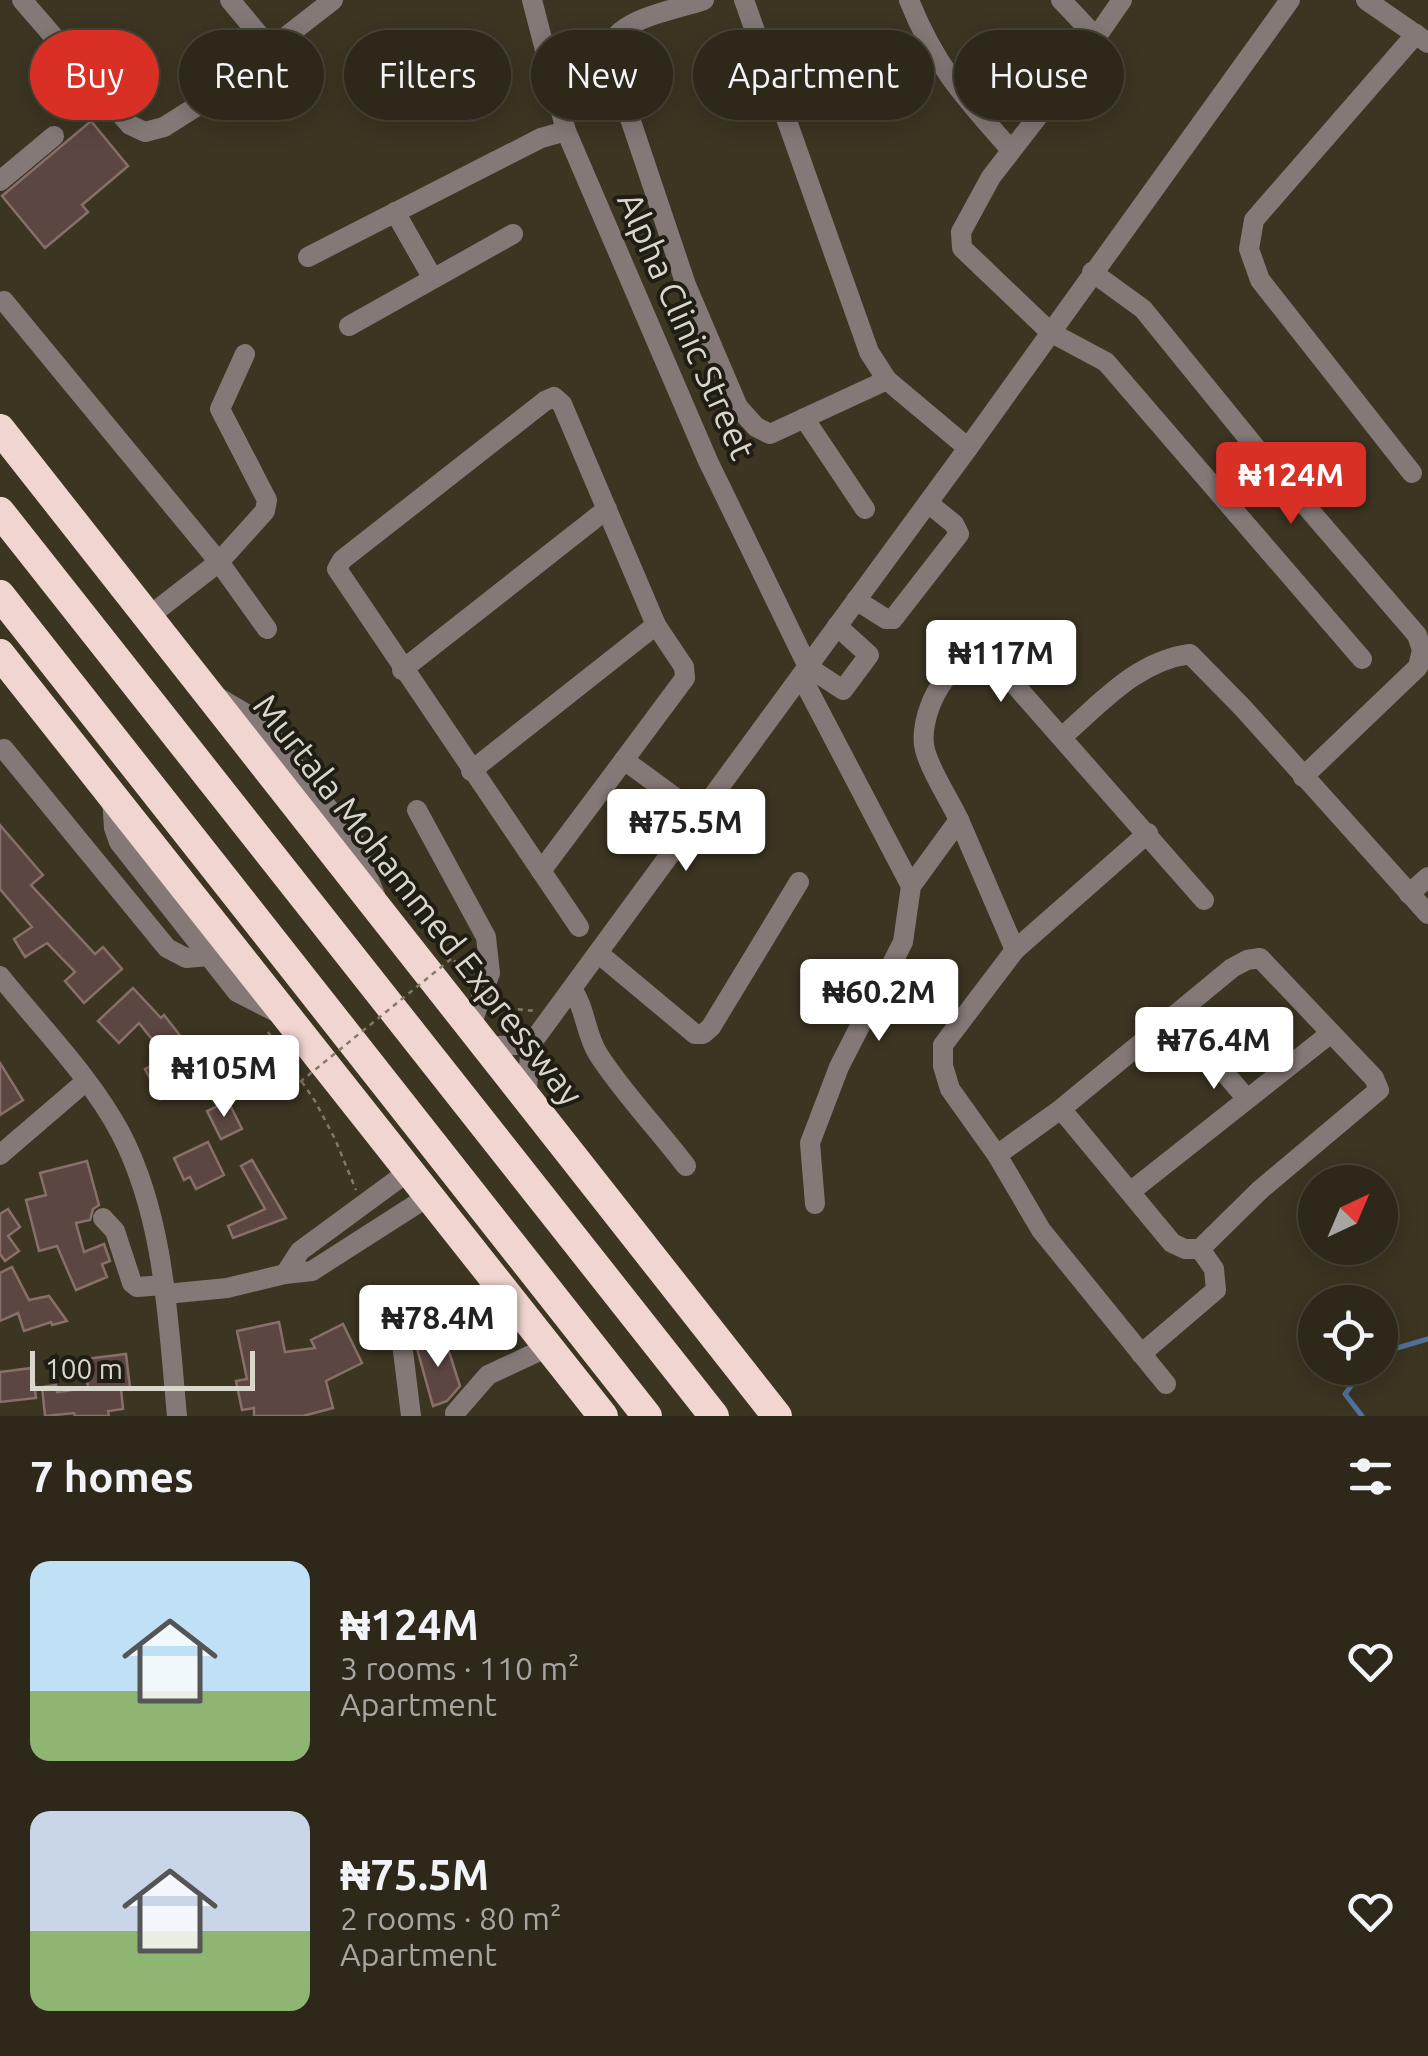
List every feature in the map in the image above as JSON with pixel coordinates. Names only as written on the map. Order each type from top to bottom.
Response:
[{"type":"highway","name":"Murtala Mohammed Expressway","points":[[0,428],[777,1416]]},
{"type":"highway","points":[[0,449],[62,508]]},
{"type":"highway","points":[[0,512],[714,1416]]},
{"type":"highway","points":[[0,595],[647,1416]]},
{"type":"highway","points":[[0,654],[604,1416]]},
{"type":"street","points":[[22,0],[130,125],[145,132],[179,118]]},
{"type":"street","points":[[230,0],[255,30]]},
{"type":"street","points":[[294,30],[333,0]]},
{"type":"street","name":"Alpha Clinic Street","points":[[532,0],[566,131],[708,461],[804,671],[911,886]]},
{"type":"street","points":[[704,0],[624,28],[612,37],[607,50],[686,286],[738,407],[756,427],[770,434],[887,380]]},
{"type":"street","points":[[744,0],[869,352],[887,380],[968,448]]},
{"type":"street","points":[[908,0],[926,43],[954,86],[1011,150]]},
{"type":"street","points":[[1061,0],[1089,30]]},
{"type":"street","points":[[1101,30],[1122,0]]},
{"type":"street","points":[[526,1099],[532,1044],[1290,0]]},
{"type":"street","points":[[1366,0],[1422,38],[1254,220],[1249,248],[1260,280],[1412,472]]},
{"type":"street","points":[[1034,120],[991,177],[961,232],[962,248],[1050,332],[1106,362],[1362,659]]},
{"type":"street","points":[[308,257],[541,138],[566,131]]},
{"type":"street","points":[[0,181],[54,136]]},
{"type":"street","points":[[396,212],[432,277]]},
{"type":"street","points":[[349,326],[513,234]]},
{"type":"street","points":[[1092,272],[1143,309],[1256,448],[1418,635],[1422,650],[1418,667],[1302,777]]},
{"type":"street","points":[[4,301],[219,562],[266,629]]},
{"type":"street","points":[[148,617],[219,562],[265,511],[268,500],[220,409],[245,354]]},
{"type":"street","points":[[540,871],[685,678],[684,667],[656,624],[562,404],[554,397],[342,560],[337,569],[402,670],[578,927]]},
{"type":"street","points":[[804,418],[865,509]]},
{"type":"street","points":[[856,600],[886,619],[894,619],[936,566],[959,530],[928,503]]},
{"type":"street","points":[[402,670],[607,509]]},
{"type":"street","points":[[471,771],[656,624]]},
{"type":"street","points":[[804,671],[843,690],[869,658],[837,626]]},
{"type":"street","points":[[1062,736],[1146,666],[1165,657],[1190,654],[1428,914]]},
{"type":"street","points":[[1014,950],[960,820],[924,749],[923,726],[929,702],[963,664],[980,660],[1001,669],[1204,900]]},
{"type":"street","points":[[4,749],[167,948],[186,958],[209,956]]},
{"type":"street","points":[[624,760],[699,814]]},
{"type":"street","points":[[112,796],[114,828],[120,842],[237,992],[288,1017]]},
{"type":"street","points":[[417,810],[486,938],[490,973],[482,995],[478,1037],[532,1044]]},
{"type":"street","points":[[815,1204],[810,1143],[839,1066],[903,942],[911,886],[960,820]]},
{"type":"street","points":[[1148,833],[1014,950],[943,1045],[943,1066],[950,1089],[1041,1230],[1166,1384]]},
{"type":"street","points":[[1409,894],[1428,877]]},
{"type":"street","points":[[598,953],[695,1034],[703,1034],[711,1027],[799,882]]},
{"type":"street","points":[[996,1155],[1061,1109],[1232,968],[1247,960],[1260,958],[1374,1078],[1380,1090],[1260,1190],[1200,1249],[1184,1249],[1172,1243],[1061,1109]]},
{"type":"street","points":[[0,976],[119,1131],[144,1186],[165,1289],[178,1416]]},
{"type":"street","points":[[572,989],[582,1004],[585,1024],[597,1052],[686,1166]]},
{"type":"street","points":[[1176,1014],[1246,1098]]},
{"type":"street","points":[[1130,1192],[1331,1033]]},
{"type":"street","points":[[0,1155],[85,1082]]},
{"type":"street","points":[[285,1274],[300,1251],[409,1171]]},
{"type":"street","points":[[103,1218],[115,1232],[132,1284],[165,1289],[227,1288],[285,1274],[312,1272],[429,1196]]},
{"type":"street","points":[[1141,1354],[1216,1290],[1214,1268],[1200,1249]]},
{"type":"street","points":[[402,1343],[410,1416]]},
{"type":"street","points":[[455,1413],[488,1374],[548,1346]]},
{"type":"path","points":[[428,926],[482,995],[506,1010],[553,1015]]},
{"type":"path","points":[[300,1082],[452,959]]},
{"type":"path","points":[[278,1048],[335,1139],[362,1206]]},
{"type":"building","points":[[91,121],[128,166],[82,205],[88,212],[45,248],[2,196]]},
{"type":"building","points":[[0,825],[43,875],[31,885],[95,954],[103,947],[122,969],[84,1003],[65,981],[75,972],[47,943],[25,957],[14,939],[32,927],[0,889]]},
{"type":"building","points":[[133,988],[161,1018],[164,1015],[182,1038],[175,1044],[194,1082],[161,1099],[145,1069],[167,1058],[139,1023],[119,1043],[98,1021]]},
{"type":"building","points":[[0,1063],[23,1100],[0,1115]]},
{"type":"building","points":[[228,1101],[242,1129],[221,1139],[207,1111]]},
{"type":"building","points":[[208,1142],[224,1175],[196,1189],[190,1177],[184,1180],[174,1158]]},
{"type":"building","points":[[252,1160],[286,1218],[233,1238],[228,1226],[265,1209],[241,1166]]},
{"type":"building","points":[[87,1161],[99,1205],[93,1209],[90,1220],[76,1223],[84,1252],[104,1244],[110,1261],[102,1264],[107,1277],[76,1290],[57,1246],[39,1251],[26,1200],[46,1195],[40,1173]]},
{"type":"building","points":[[8,1209],[20,1227],[8,1236],[19,1251],[5,1261],[0,1254],[0,1214]]},
{"type":"building","points":[[12,1267],[29,1300],[49,1296],[67,1321],[24,1331],[18,1313],[0,1321],[0,1273]]},
{"type":"building","points":[[279,1322],[285,1352],[315,1348],[311,1340],[343,1324],[362,1363],[326,1381],[333,1408],[303,1416],[254,1416],[254,1408],[242,1410],[236,1381],[247,1379],[237,1331]]},
{"type":"building","points":[[444,1336],[460,1386],[447,1401],[433,1406],[416,1345]]},
{"type":"building","points":[[126,1354],[130,1388],[121,1389],[123,1409],[108,1411],[109,1416],[45,1416],[42,1387],[56,1385],[57,1392],[88,1388],[85,1359]]},
{"type":"building","points":[[32,1368],[36,1398],[0,1402],[0,1372]]},
{"type":"waterway","points":[[1398,1348],[1428,1339]]},
{"type":"waterway","points":[[1352,1385],[1345,1394],[1362,1416]]}]
